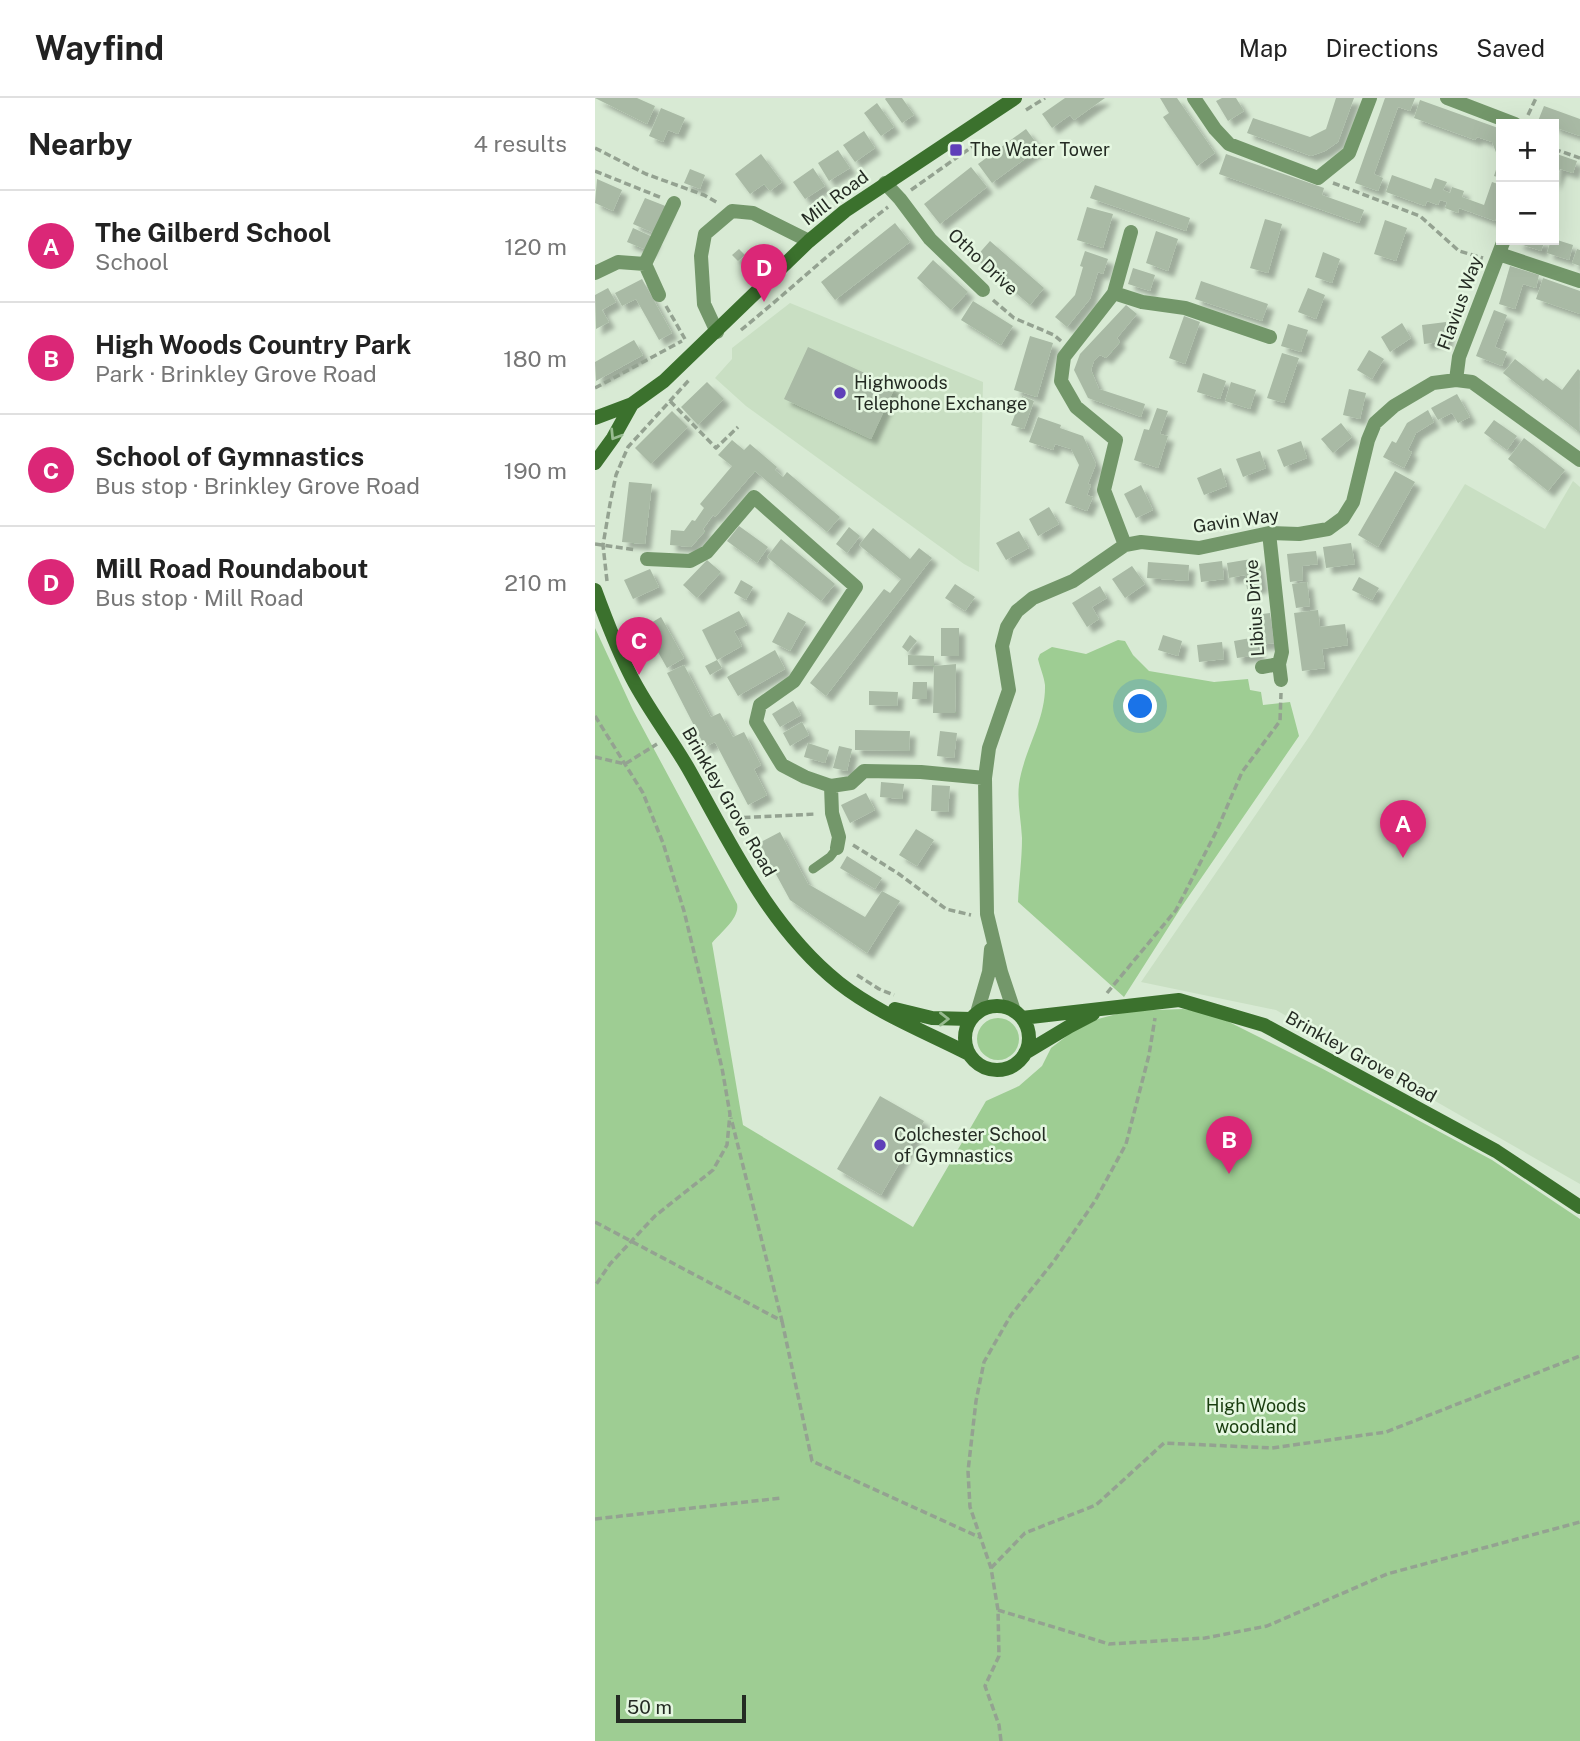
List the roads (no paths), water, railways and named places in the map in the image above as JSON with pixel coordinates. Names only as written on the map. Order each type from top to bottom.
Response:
[{"type":"street","name":"Mill Road","points":[[595,418],[632,404],[664,381],[845,211],[1015,98]]},
{"type":"street","points":[[1194,98],[1229,144],[1318,178],[1349,153],[1370,98]]},
{"type":"street","points":[[1447,98],[1502,119]]},
{"type":"street","name":"Otho Drive","points":[[885,183],[930,239],[983,290]]},
{"type":"street","points":[[659,295],[645,264],[674,203]]},
{"type":"street","points":[[717,332],[704,304],[701,256],[705,234],[732,211],[753,213],[809,242]]},
{"type":"street","points":[[992,941],[989,972],[974,1016],[965,1032],[965,1043],[969,1054],[981,1065],[1002,1069],[1019,1062],[1029,1039],[1028,1028],[1018,1015],[992,941],[987,914],[985,778],[989,748],[1009,690],[1002,646],[1007,627],[1017,611],[1033,598],[1073,581],[1125,545],[1104,491],[1116,440],[1076,407],[1061,381],[1064,357],[1114,293],[1131,232]]},
{"type":"street","points":[[1499,252],[1580,281]]},
{"type":"street","name":"Flavius Way","points":[[1456,380],[1459,357],[1499,252]]},
{"type":"street","points":[[595,273],[618,262],[645,264]]},
{"type":"street","points":[[1114,293],[1142,302],[1185,308],[1270,337]]},
{"type":"street","points":[[1456,380],[1472,382],[1580,460]]},
{"type":"street","name":"Gavin Way","points":[[1125,545],[1141,542],[1199,548],[1269,533],[1299,534],[1328,529],[1343,519],[1353,502],[1368,440],[1375,423],[1394,406],[1433,383],[1456,380]]},
{"type":"street","name":"Mill Road","points":[[595,463],[632,404]]},
{"type":"street","points":[[647,559],[689,561],[707,552],[754,497],[856,587],[794,681],[760,705],[756,722],[782,765],[831,786],[851,783],[864,771],[921,772],[985,778]]},
{"type":"street","name":"Libius Drive","points":[[1269,533],[1282,652],[1279,664],[1281,680]]},
{"type":"street","name":"Brinkley Grove Road","points":[[601,586],[607,625],[633,680],[670,737],[766,904],[797,944],[840,983],[870,1003],[969,1054]]},
{"type":"street","points":[[1262,667],[1279,664]]},
{"type":"street","points":[[831,786],[832,813],[838,842]]},
{"type":"street","name":"Brinkley Grove Road","points":[[1018,1015],[1179,1000],[1264,1025],[1496,1152],[1580,1208]]},
{"type":"street","name":"Brinkley Grove Road","points":[[870,1003],[932,1018],[974,1016]]},
{"type":"street","points":[[974,1016],[993,1006],[1004,1006],[1018,1015]]},
{"type":"street","name":"Brinkley Grove Road","points":[[1025,1053],[1100,1009]]},
{"type":"lane","points":[[813,869],[830,857],[838,842]]},
{"type":"place","name":"The Water Tower","points":[[956,150]]},
{"type":"place","name":"Mill Road Roundabout","points":[[764,302]]},
{"type":"place","name":"Highwoods Telephone Exchange","points":[[840,393]]},
{"type":"place","name":"School of Gymnastics","points":[[639,675]]},
{"type":"place","name":"The Gilberd School","points":[[1403,858]]},
{"type":"place","name":"Colchester School of Gymnastics","points":[[880,1145]]},
{"type":"place","name":"High Woods Country Park","points":[[1229,1174]]},
{"type":"park label","name":"High Woods woodland","points":[[1256,1416]]}]
